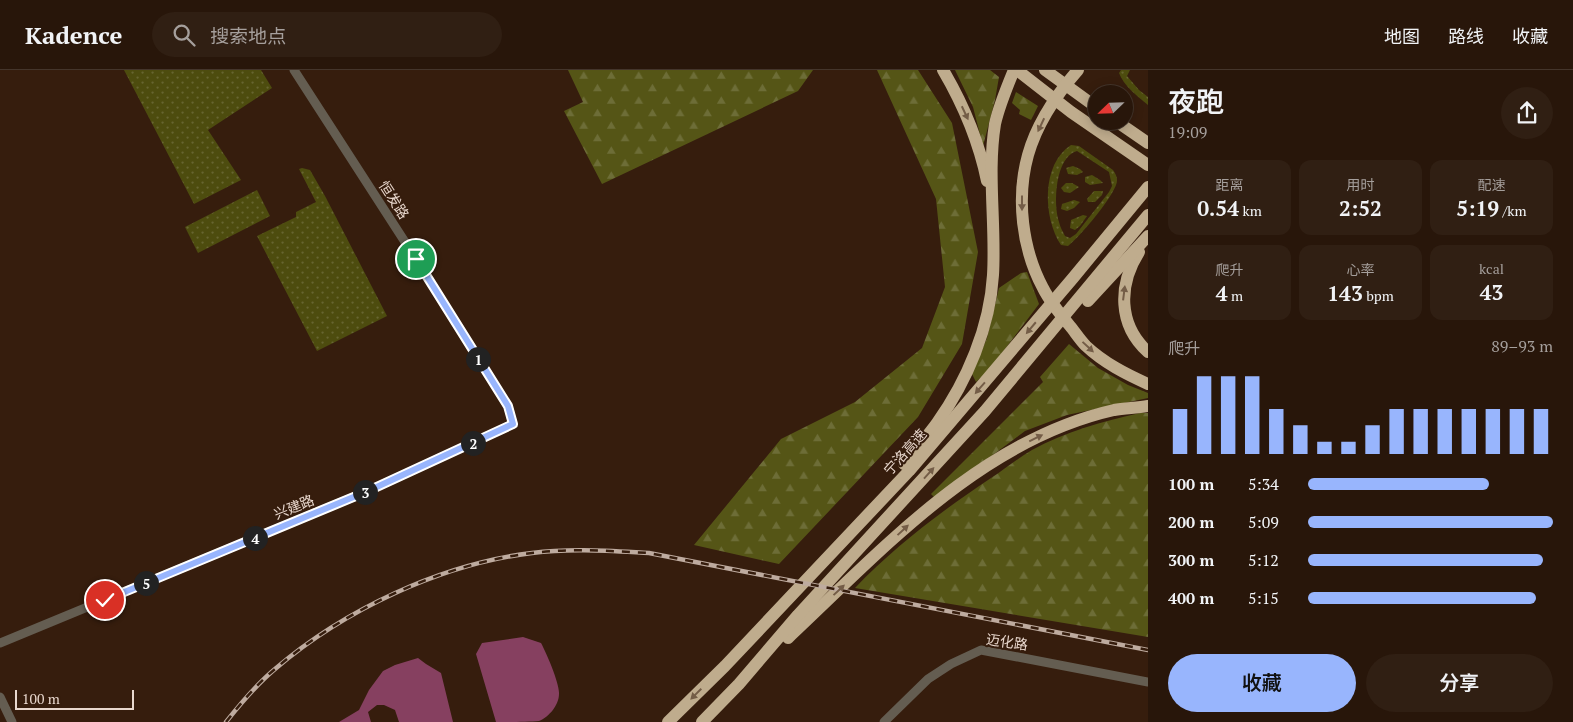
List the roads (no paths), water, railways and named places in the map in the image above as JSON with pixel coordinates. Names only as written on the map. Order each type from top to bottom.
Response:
[{"type":"highway","points":[[942,70],[967,117],[983,162],[994,223]]},
{"type":"highway","points":[[668,722],[725,666],[824,557],[937,423],[957,392],[978,343],[993,278],[994,223],[992,177],[994,141],[1000,108],[1014,70]]},
{"type":"highway","points":[[1018,70],[1129,162],[1148,174]]},
{"type":"highway","points":[[1078,70],[1051,104],[1040,124],[1028,155],[1022,197],[1027,244],[1032,264],[1043,289],[1086,346],[1108,364],[1148,384]]},
{"type":"highway","points":[[1048,72],[1088,98]]},
{"type":"highway","points":[[1048,72],[1088,101]]},
{"type":"highway","points":[[1071,112],[1148,165]]},
{"type":"highway","points":[[1133,126],[1148,135]]},
{"type":"highway","points":[[1129,130],[1148,143]]},
{"type":"highway","name":"宁洛高速","points":[[824,557],[909,470],[1012,351],[1148,187]]},
{"type":"highway","points":[[702,722],[804,616],[849,560],[1026,366],[1089,294],[1148,216]]},
{"type":"highway","points":[[1089,294],[1148,237]]},
{"type":"highway","points":[[1148,237],[1127,275],[1123,303],[1125,316],[1136,339],[1148,352]]},
{"type":"highway","points":[[804,616],[868,564],[911,524],[962,482],[1023,445],[1057,428],[1116,410],[1148,406]]},
{"type":"street","name":"恒发路","points":[[294,70],[508,406],[513,424]]},
{"type":"street","name":"兴建路","points":[[0,643],[368,491],[513,424]]},
{"type":"street","name":"迈化路","points":[[884,722],[928,679],[950,664],[981,650],[1148,682]]},
{"type":"street","points":[[0,698],[12,722]]},
{"type":"railway","points":[[226,722],[249,694],[275,669],[331,628],[363,609],[395,593],[463,567],[547,551],[590,550],[649,553],[1148,650]]}]
